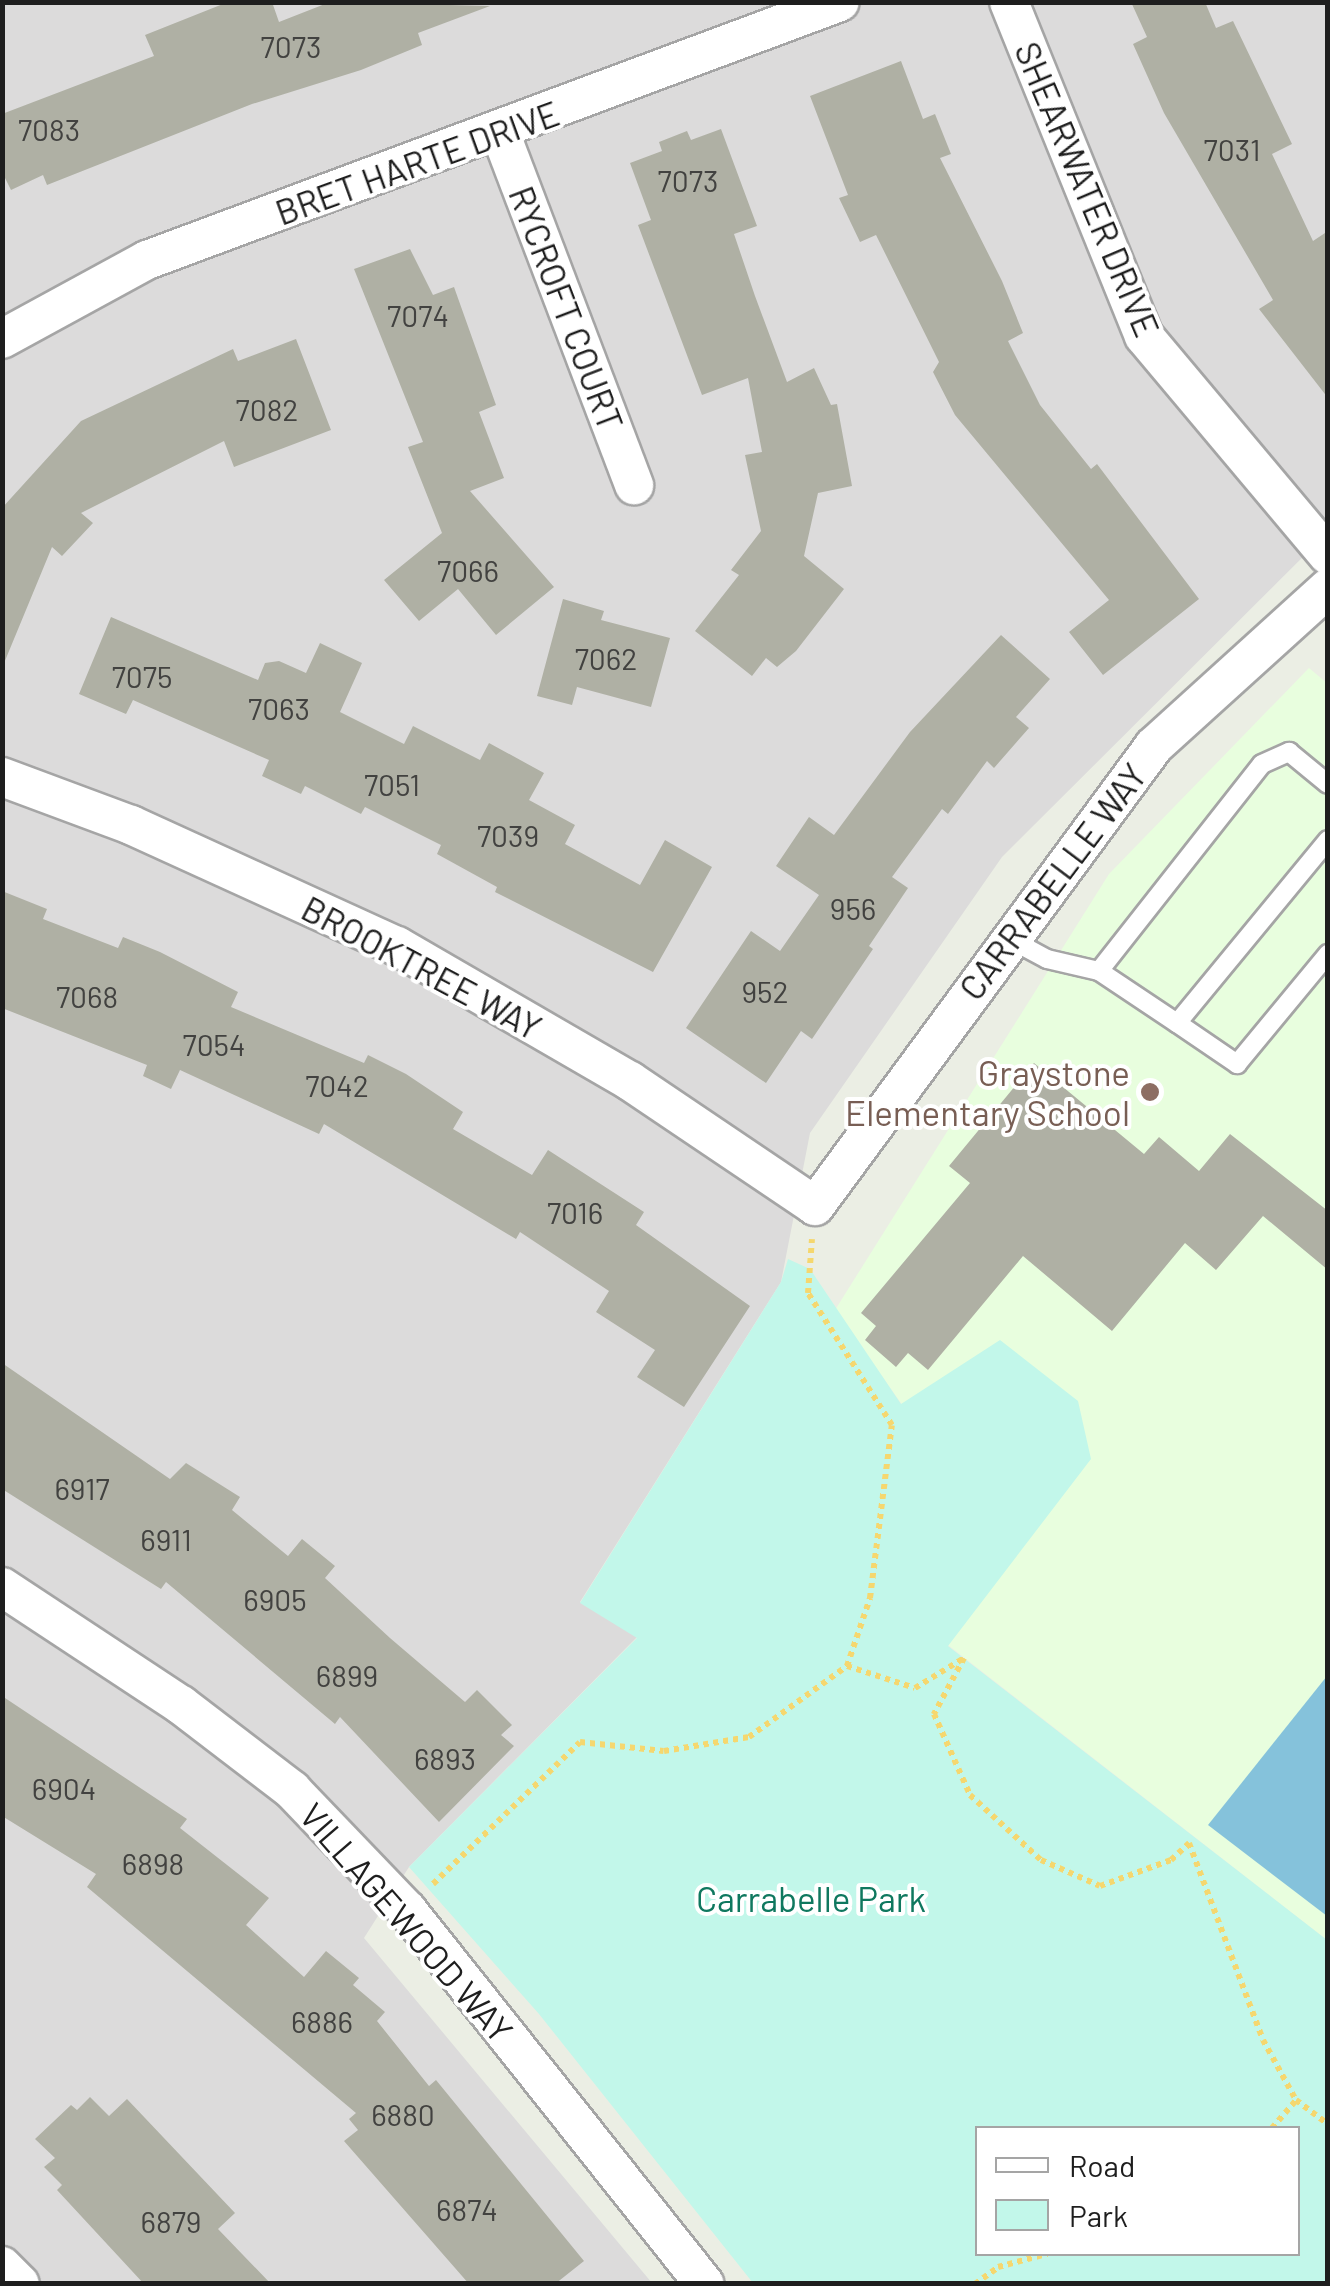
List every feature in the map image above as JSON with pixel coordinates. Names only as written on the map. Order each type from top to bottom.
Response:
[{"type":"street","name":"BRET HARTE DRIVE","points":[[2,339],[147,260],[500,132],[840,2]]},
{"type":"street","name":"SHEARWATER DRIVE","points":[[1009,2],[1144,336],[1328,555]]},
{"type":"street","name":"RYCROFT COURT","points":[[500,132],[634,484]]},
{"type":"street","name":"CARRABELLE WAY","points":[[815,1206],[1008,938],[1154,746],[1328,588]]},
{"type":"street","name":"BROOKTREE WAY","points":[[2,778],[131,824],[397,946],[630,1081],[815,1206]]},
{"type":"street","name":"VILLAGEWOOD WAY","points":[[2,1588],[182,1705],[292,1790],[406,1910],[704,2284]]},
{"type":"street","points":[[2,2266],[20,2284]]},
{"type":"lane","points":[[1099,971],[1262,764],[1289,752],[1328,784]]},
{"type":"lane","points":[[1177,1023],[1328,840]]},
{"type":"lane","points":[[1008,938],[1047,958],[1099,971],[1236,1064],[1328,954]]},
{"type":"path","points":[[406,1910],[580,1742],[664,1750],[749,1737],[847,1666],[870,1598],[892,1426],[808,1292],[815,1206]]},
{"type":"path","points":[[847,1666],[915,1688],[964,1658],[934,1714],[970,1796],[1041,1860],[1100,1886],[1171,1860],[1189,1843],[1263,2040],[1296,2100],[1328,2124]]},
{"type":"path","points":[[1274,2126],[1296,2100]]},
{"type":"path","points":[[975,2284],[998,2267],[1039,2256]]},
{"type":"shaded area","points":[[2,3],[1327,3],[1327,533],[1002,857],[810,1133],[781,1282],[580,1602],[637,1637],[409,1867],[364,1938],[652,2283],[40,2283],[3,2248]]},
{"type":"shaded area","name":"Graystone Elementary School","points":[[1309,668],[1328,684],[1327,1940],[948,1645],[964,1492],[835,1310],[1109,874]]},
{"type":"shaded area","points":[[1327,1676],[1327,1916],[1208,1825]]},
{"type":"green space","name":"Carrabelle Park","points":[[788,1259],[810,1269],[901,1404],[1000,1340],[1078,1401],[1091,1459],[948,1646],[1327,1940],[1327,2283],[753,2283],[539,2014],[409,1867],[637,1638],[580,1603],[781,1282]]},
{"type":"building","points":[[228,2],[272,2],[279,22],[330,2],[490,6],[418,33],[422,45],[361,70],[252,104],[47,185],[43,175],[11,190],[2,172],[2,114],[154,56],[145,35]]},
{"type":"building","points":[[1131,2],[1205,2],[1216,28],[1233,21],[1292,144],[1272,154],[1313,241],[1328,231],[1328,398],[1259,309],[1273,300],[1164,113],[1133,44],[1147,37]]},
{"type":"building","points":[[901,61],[923,119],[935,114],[951,154],[940,158],[1002,281],[1023,333],[1008,341],[1040,405],[1091,469],[1097,464],[1199,599],[1103,675],[1069,632],[1109,600],[955,415],[933,372],[939,362],[876,235],[860,242],[839,198],[848,195],[810,96]]},
{"type":"building","points":[[721,129],[757,226],[734,234],[755,296],[787,382],[814,368],[831,405],[837,404],[852,486],[818,493],[804,556],[844,589],[796,651],[777,667],[766,658],[752,676],[695,631],[739,575],[731,570],[761,531],[745,455],[762,452],[748,378],[702,395],[638,225],[651,220],[630,163],[662,151],[659,142],[687,131],[691,140]]},
{"type":"building","points":[[410,249],[433,295],[454,287],[496,405],[479,412],[504,478],[470,491],[554,587],[496,635],[458,589],[419,621],[384,580],[442,533],[408,447],[423,442],[354,269]]},
{"type":"building","points":[[296,339],[331,430],[234,467],[224,441],[81,513],[93,523],[62,556],[52,547],[2,668],[2,508],[81,421],[233,349],[238,361]]},
{"type":"building","points":[[563,599],[604,611],[601,620],[670,638],[651,707],[577,687],[572,705],[537,696]]},
{"type":"building","points":[[111,617],[258,680],[265,663],[279,661],[306,673],[320,643],[362,663],[340,712],[404,744],[413,726],[480,760],[489,743],[544,773],[529,800],[575,825],[565,844],[640,885],[665,840],[712,867],[653,972],[495,892],[497,887],[437,854],[441,845],[365,807],[361,814],[305,786],[301,794],[262,776],[269,760],[133,700],[126,714],[79,694]]},
{"type":"building","points":[[1001,635],[1050,679],[1016,717],[1029,728],[994,768],[987,761],[948,814],[942,809],[892,877],[908,888],[869,946],[873,949],[812,1039],[801,1031],[766,1083],[686,1028],[751,931],[780,951],[819,895],[776,866],[809,817],[834,835],[910,732]]},
{"type":"building","points":[[2,891],[47,909],[43,919],[118,948],[123,937],[160,952],[238,992],[231,1007],[364,1063],[368,1055],[406,1074],[463,1112],[453,1129],[532,1175],[548,1150],[644,1212],[636,1225],[750,1306],[684,1407],[637,1377],[655,1350],[596,1312],[609,1291],[520,1232],[516,1239],[324,1124],[319,1134],[180,1070],[171,1089],[143,1076],[147,1065],[2,1008]]},
{"type":"building","points":[[1034,1063],[1144,1154],[1159,1137],[1199,1171],[1230,1134],[1328,1211],[1328,1270],[1263,1216],[1216,1270],[1185,1243],[1112,1331],[1023,1256],[928,1370],[908,1353],[896,1367],[865,1340],[876,1326],[861,1313],[970,1183],[949,1166]]},
{"type":"building","points":[[2,1363],[170,1479],[186,1463],[240,1497],[232,1510],[288,1556],[302,1539],[335,1566],[325,1578],[390,1638],[465,1702],[477,1690],[512,1725],[501,1735],[514,1746],[439,1822],[340,1717],[335,1724],[166,1582],[161,1589],[2,1489]]},
{"type":"building","points":[[2,1696],[187,1819],[180,1828],[269,1898],[246,1925],[304,1977],[326,1951],[359,1978],[353,1985],[385,2012],[377,2021],[429,2086],[436,2080],[584,2261],[555,2284],[469,2284],[344,2141],[358,2130],[349,2119],[356,2113],[87,1887],[96,1874],[2,1816]]},
{"type":"building","points":[[90,2097],[109,2116],[127,2099],[235,2213],[218,2229],[271,2284],[144,2284],[57,2190],[62,2185],[44,2167],[55,2158],[35,2139],[71,2105],[77,2110]]},
{"type":"place","name":"Graystone Elementary School","points":[[1150,1092]]}]
